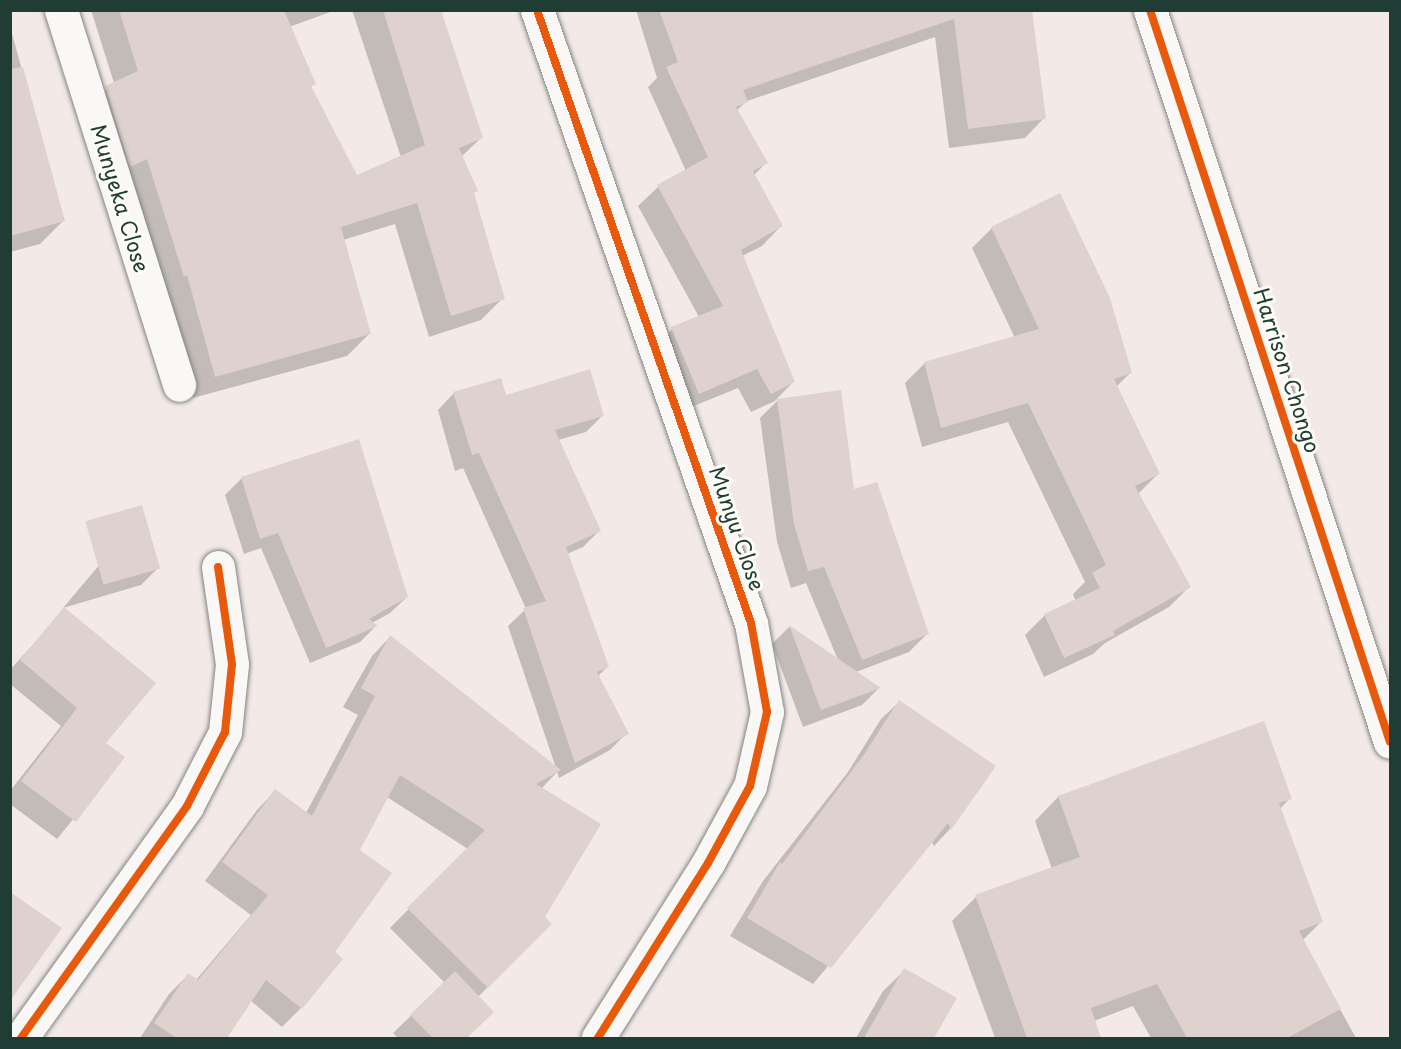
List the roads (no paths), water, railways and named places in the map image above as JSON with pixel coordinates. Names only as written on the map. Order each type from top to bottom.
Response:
[{"type":"street","name":"Munyeka Close","points":[[61,10],[180,385]]},
{"type":"street","name":"Munyu Close","points":[[537,10],[584,154],[752,623],[767,712],[750,786],[708,863],[598,1038]]},
{"type":"street","name":"Harrison Chongo","points":[[1150,10],[1390,742]]},
{"type":"street","points":[[21,1038],[187,806],[225,732],[232,664],[218,567]]}]
